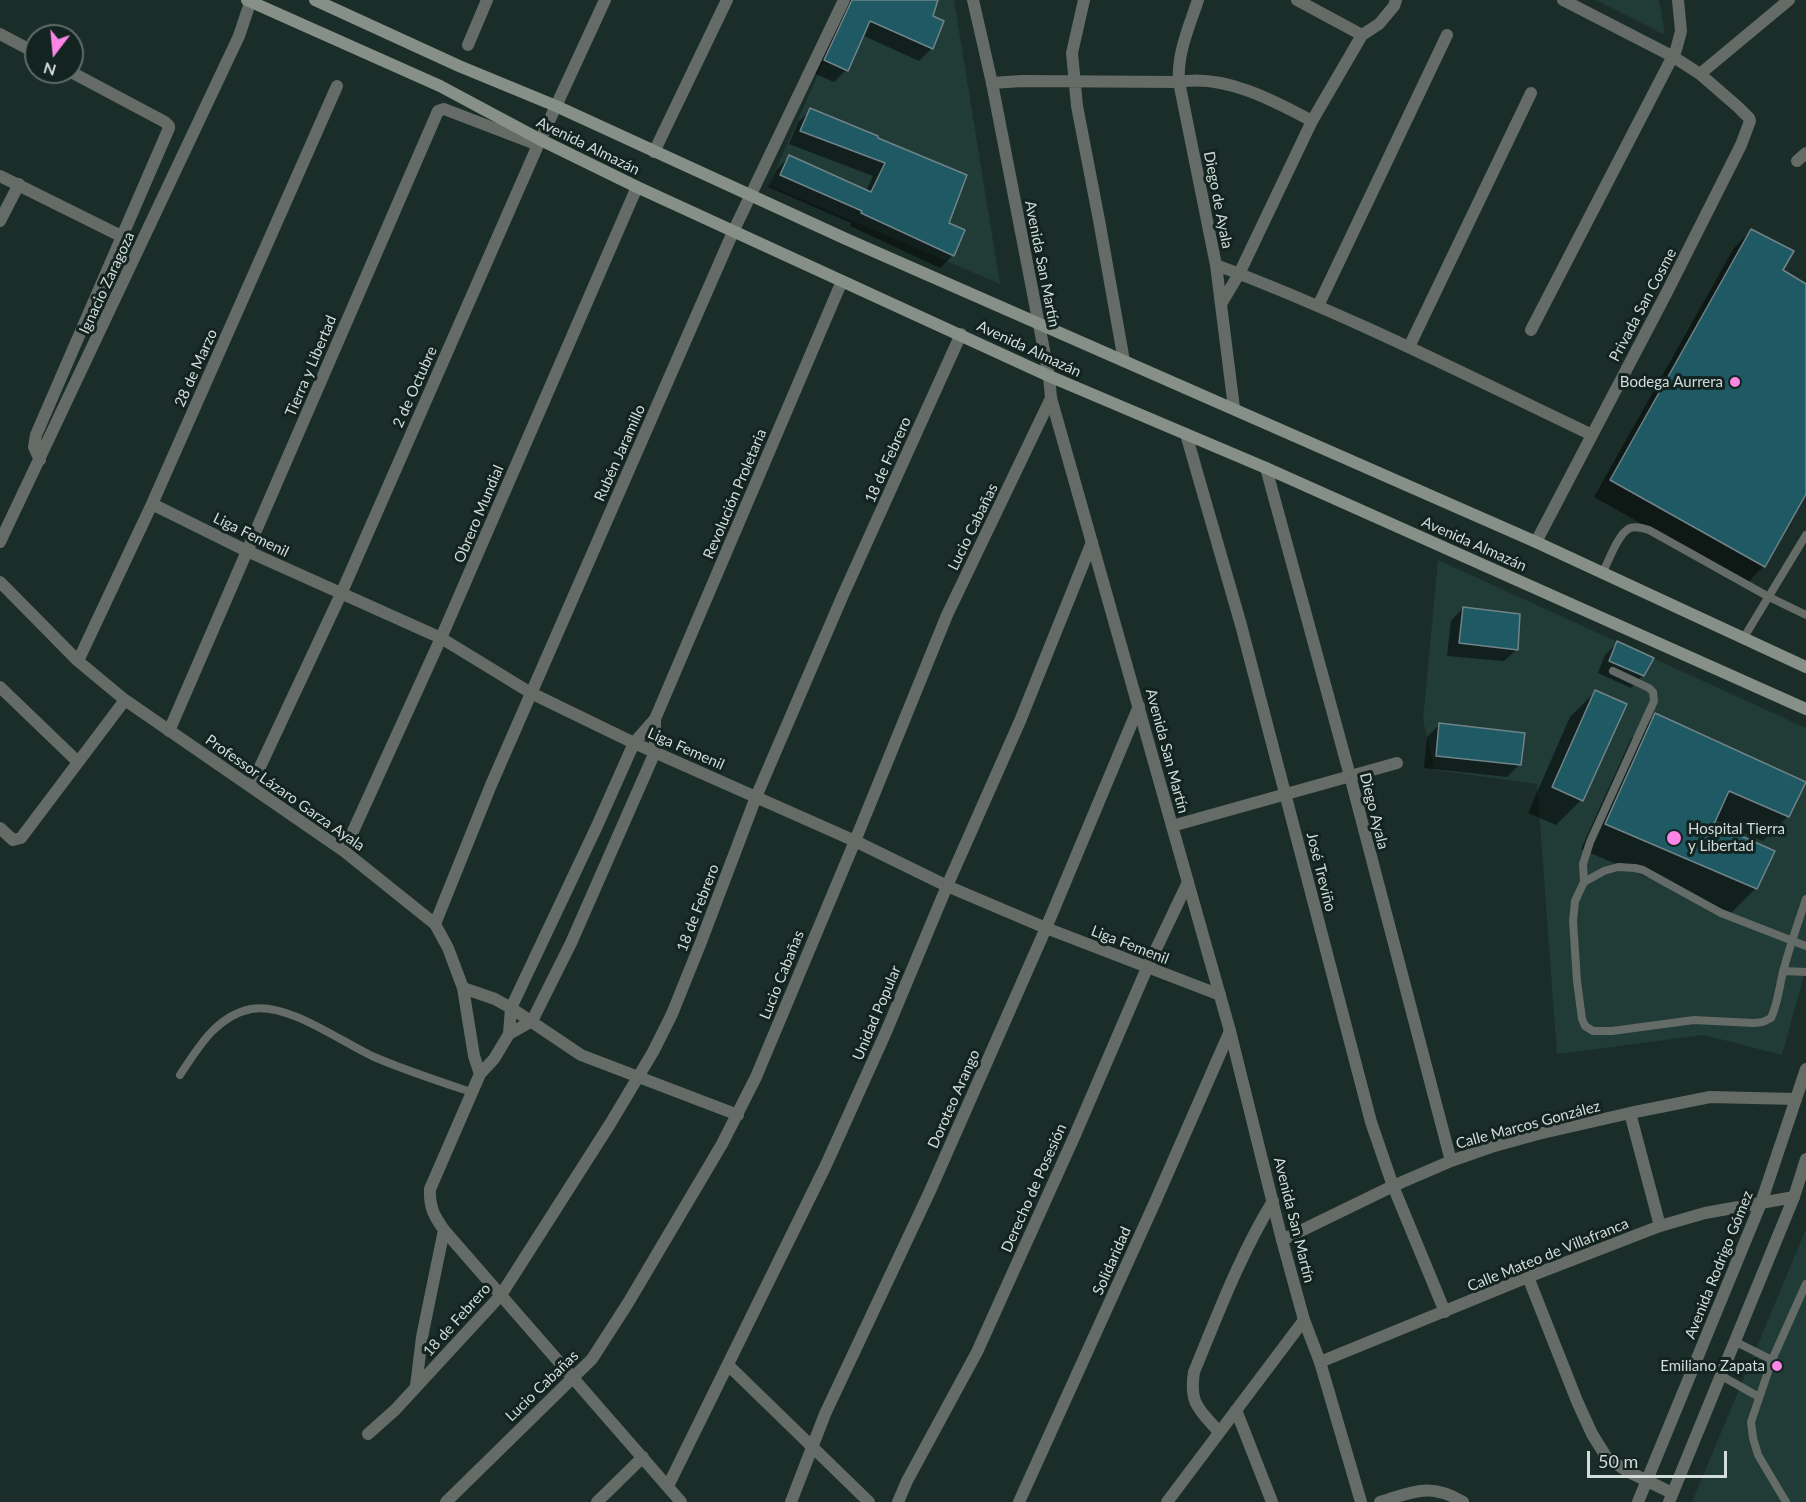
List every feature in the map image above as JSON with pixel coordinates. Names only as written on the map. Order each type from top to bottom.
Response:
[{"type":"main road","name":"Avenida Almazán","points":[[249,0],[440,86],[539,142],[961,334],[1048,376],[1266,468],[1806,709]]},
{"type":"main road","name":"Avenida Almazán","points":[[315,0],[459,66],[556,106],[846,239],[1536,543],[1806,667]]},
{"type":"street","name":"Ignacio Zaragoza","points":[[0,542],[239,36],[249,0]]},
{"type":"street","points":[[468,45],[487,0]]},
{"type":"street","name":"2 de Octubre","points":[[251,786],[341,594],[539,142],[605,0]]},
{"type":"street","points":[[654,152],[727,0]]},
{"type":"street","name":"Rubén Jaramillo","points":[[435,924],[491,785],[733,232],[844,0]]},
{"type":"street","name":"Avenida San Martín","points":[[973,0],[992,83],[1051,398],[1230,1031],[1304,1320],[1320,1362],[1360,1502]]},
{"type":"street","points":[[1084,0],[1072,52],[1077,106],[1100,220],[1124,361]]},
{"type":"street","name":"Diego de Ayala","points":[[1198,0],[1182,45],[1178,68],[1179,82],[1216,265],[1234,408]]},
{"type":"street","points":[[1297,0],[1362,35]]},
{"type":"street","points":[[1221,304],[1239,273],[1312,121],[1362,35],[1379,24],[1394,6],[1396,0]]},
{"type":"street","points":[[1563,0],[1672,56],[1700,74],[1789,0]]},
{"type":"street","points":[[1531,330],[1680,42],[1678,0]]},
{"type":"street","points":[[0,34],[24,47]]},
{"type":"street","points":[[1318,306],[1448,35]]},
{"type":"street","name":"Privada San Cosme","points":[[1536,543],[1666,294],[1750,126],[1749,118],[1700,74]]},
{"type":"street","points":[[40,460],[34,447],[36,435],[170,126],[84,79]]},
{"type":"street","points":[[992,83],[1022,81],[1179,82],[1200,79],[1250,91],[1312,121]]},
{"type":"street","name":"28 de Marzo","points":[[78,661],[152,504],[337,86]]},
{"type":"street","points":[[1409,347],[1531,93]]},
{"type":"street","name":"Tierra y Libertad","points":[[169,731],[438,111],[444,109],[539,142]]},
{"type":"street","points":[[0,176],[123,237]]},
{"type":"street","points":[[0,221],[19,184]]},
{"type":"street","name":"Obrero Mundial","points":[[344,851],[441,638],[637,187]]},
{"type":"street","points":[[1216,265],[1318,306],[1409,347],[1592,435]]},
{"type":"street","name":"Revolución Proletaria","points":[[444,1230],[433,1213],[430,1189],[480,1074],[494,1059],[509,1034],[511,1008],[634,743],[655,719],[842,281]]},
{"type":"street","name":"18 de Febrero","points":[[368,1434],[395,1410],[501,1295],[639,1077],[672,1014],[756,797],[843,595],[961,334]]},
{"type":"street","name":"Lucio Cabañas","points":[[446,1502],[592,1359],[738,1115],[855,841],[947,615],[1051,398]]},
{"type":"street","name":"José Treviño","points":[[1186,434],[1241,625],[1371,1122],[1393,1186],[1445,1312]]},
{"type":"street","name":"Diego Ayala","points":[[1266,468],[1451,1161]]},
{"type":"street","name":"Liga Femenil","points":[[152,504],[247,551],[441,638],[531,693],[634,743],[855,841],[947,886],[1046,928],[1220,995]]},
{"type":"street","name":"Unidad Popular","points":[[668,1486],[826,1165],[886,1032],[1020,721],[1092,542]]},
{"type":"street","name":"Professor Lázaro Garza Ayala","points":[[0,582],[78,661],[125,700],[344,851],[435,924],[448,948],[463,988],[474,1056],[480,1074]]},
{"type":"street","points":[[0,687],[78,762]]},
{"type":"street","points":[[0,828],[11,838],[16,840],[21,838],[125,700]]},
{"type":"street","name":"Doroteo Arango","points":[[791,1502],[811,1447],[839,1382],[930,1191],[1046,928],[1139,706]]},
{"type":"street","name":"Revolución Proletaria","points":[[509,1034],[532,1021],[571,943],[655,752],[655,719]]},
{"type":"street","points":[[1172,826],[1397,762]]},
{"type":"street","name":"Derecho de Posesión","points":[[898,1502],[977,1352],[1147,968],[1188,882]]},
{"type":"street","points":[[463,988],[495,999],[511,1008],[581,1055],[738,1115]]},
{"type":"street","name":"Solidaridad","points":[[1019,1502],[1152,1210],[1230,1031]]},
{"type":"street","name":"Avenida Rodrigo Gómez","points":[[1638,1502],[1761,1203],[1806,1069]]},
{"type":"street","name":"Calle Marcos González","points":[[1282,1240],[1393,1186],[1451,1161],[1538,1134],[1710,1097],[1796,1099]]},
{"type":"street","points":[[1630,1113],[1660,1226]]},
{"type":"street","points":[[1528,1278],[1576,1401],[1607,1458],[1670,1497],[1794,1197],[1806,1159]]},
{"type":"street","name":"Calle Mateo de Villafranca","points":[[1320,1362],[1660,1226],[1705,1214],[1794,1197]]},
{"type":"street","points":[[1219,1432],[1196,1405],[1191,1389],[1194,1372],[1242,1258],[1273,1201]]},
{"type":"street","points":[[444,1230],[681,1502]]},
{"type":"street","points":[[416,1386],[422,1337],[444,1230]]},
{"type":"street","points":[[1168,1501],[1304,1320]]},
{"type":"street","points":[[728,1365],[869,1502]]},
{"type":"street","points":[[1236,1410],[1272,1502]]},
{"type":"street","points":[[597,1502],[643,1457]]},
{"type":"street","points":[[1380,1502],[1429,1489],[1440,1491],[1462,1502]]},
{"type":"lane","points":[[1602,574],[1625,531],[1632,527],[1641,528],[1649,530],[1806,615]]},
{"type":"lane","points":[[1743,639],[1806,535]]},
{"type":"lane","points":[[1612,671],[1649,688],[1653,692],[1654,701],[1590,842],[1583,864],[1584,882],[1575,901],[1573,921],[1577,981],[1585,1026],[1593,1031],[1612,1031],[1694,1020],[1755,1023],[1771,1018],[1776,1008],[1783,971],[1806,899]]},
{"type":"lane","points":[[1584,882],[1604,871],[1618,867],[1643,870],[1721,913],[1806,946]]},
{"type":"lane","points":[[1783,971],[1806,972]]},
{"type":"lane","points":[[180,1075],[214,1029],[232,1016],[249,1009],[262,1008],[291,1015],[373,1056],[471,1092]]},
{"type":"lane","points":[[1786,1502],[1758,1455],[1751,1422],[1772,1360],[1806,1284]]},
{"type":"lane","points":[[1734,1341],[1772,1360]]},
{"type":"lane","points":[[1720,1375],[1759,1397]]},
{"type":"shaded area","points":[[851,0],[954,0],[1000,284],[769,185]]},
{"type":"shaded area","points":[[1596,0],[1659,0],[1665,35]]},
{"type":"shaded area","name":"Hospital Tierra y Libertad","points":[[1438,560],[1806,728],[1806,968],[1782,1055],[1704,1035],[1557,1054],[1537,784],[1435,770],[1423,720]]},
{"type":"shaded area","name":"Emiliano Zapata","points":[[1806,1229],[1806,1502],[1692,1502]]},
{"type":"building","points":[[852,0],[938,0],[933,16],[944,21],[933,49],[870,21],[848,71],[824,60]]},
{"type":"building","points":[[810,108],[967,175],[949,223],[965,230],[954,256],[861,213],[862,211],[780,175],[789,155],[871,192],[885,163],[800,131]]},
{"type":"building","name":"Bodega Aurrera","points":[[1751,229],[1794,251],[1783,270],[1806,284],[1806,494],[1765,567],[1610,480]]},
{"type":"building","points":[[1463,607],[1520,614],[1518,650],[1459,643]]},
{"type":"building","points":[[1617,641],[1654,658],[1644,676],[1609,661]]},
{"type":"building","points":[[1595,690],[1627,704],[1583,801],[1552,787]]},
{"type":"building","points":[[1655,713],[1806,782],[1789,817],[1729,791],[1714,824],[1775,851],[1757,889],[1605,824]]},
{"type":"building","points":[[1439,723],[1525,733],[1521,765],[1436,756]]},
{"type":"place","name":"Bodega Aurrera","points":[[1735,382]]},
{"type":"place","name":"Hospital Tierra y Libertad","points":[[1674,838]]},
{"type":"place","name":"Emiliano Zapata","points":[[1777,1366]]}]
